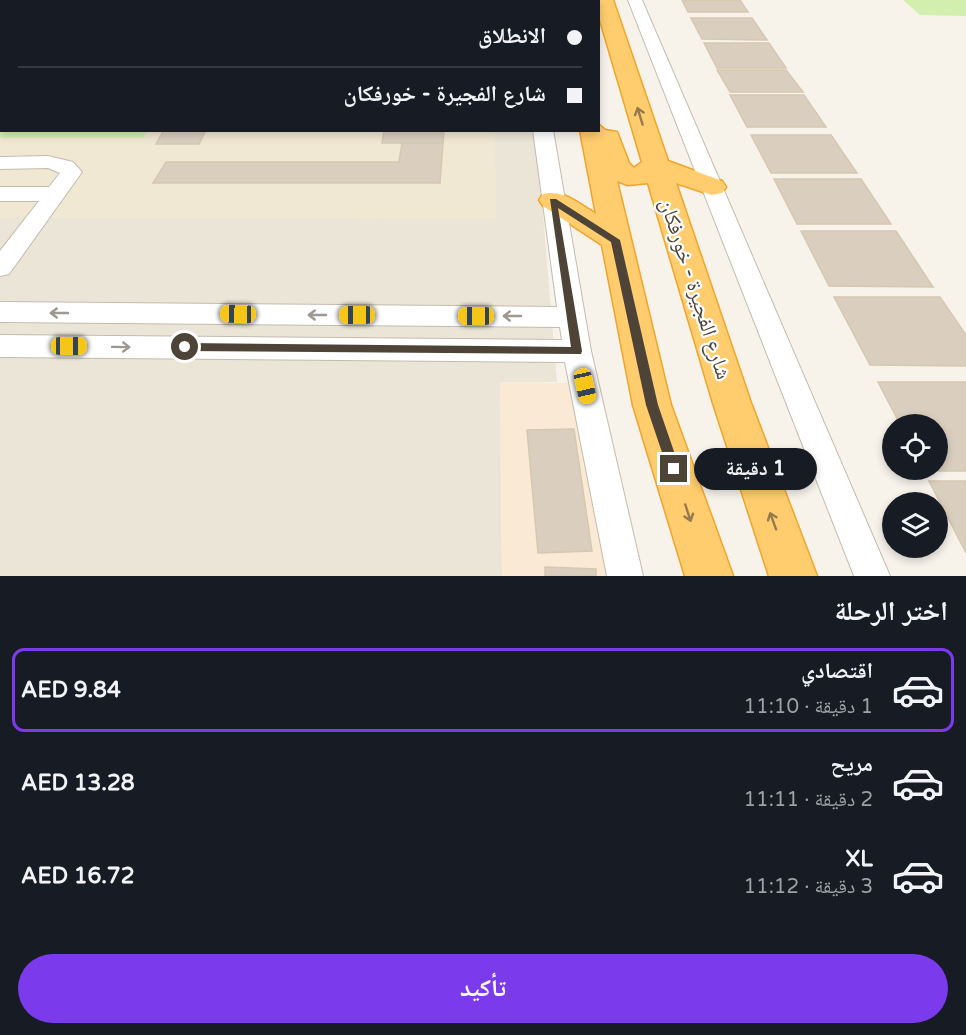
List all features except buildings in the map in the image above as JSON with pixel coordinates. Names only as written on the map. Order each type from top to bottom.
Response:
[{"type":"highway","name":"شارع الفجيرة - خورفكان","points":[[604,0],[732,403],[793,576]]},
{"type":"highway","points":[[600,114],[617,166],[622,174],[628,177],[639,177],[656,165],[712,187]]},
{"type":"highway","points":[[592,132],[652,405],[709,576]]},
{"type":"highway","points":[[553,200],[616,240]]},
{"type":"street","points":[[635,0],[872,576]]},
{"type":"street","points":[[543,132],[577,351],[625,576]]},
{"type":"street","points":[[0,163],[53,163],[67,166],[72,172],[0,268]]},
{"type":"street","points":[[0,194],[57,194]]},
{"type":"street","points":[[0,312],[571,317]]},
{"type":"street","points":[[0,346],[577,351]]},
{"type":"shaded area","points":[[0,132],[536,132],[557,382],[500,382],[502,576],[0,576]]},
{"type":"shaded area","points":[[0,132],[495,132],[496,219],[0,217]]},
{"type":"shaded area","points":[[500,382],[576,383],[607,576],[502,576]]},
{"type":"green space","points":[[903,0],[966,0],[966,16],[920,15]]},
{"type":"green space","points":[[0,132],[147,132],[143,138],[0,138]]},
{"type":"route","points":[[185,347],[577,351],[553,200],[616,240],[652,405],[674,469]]}]
